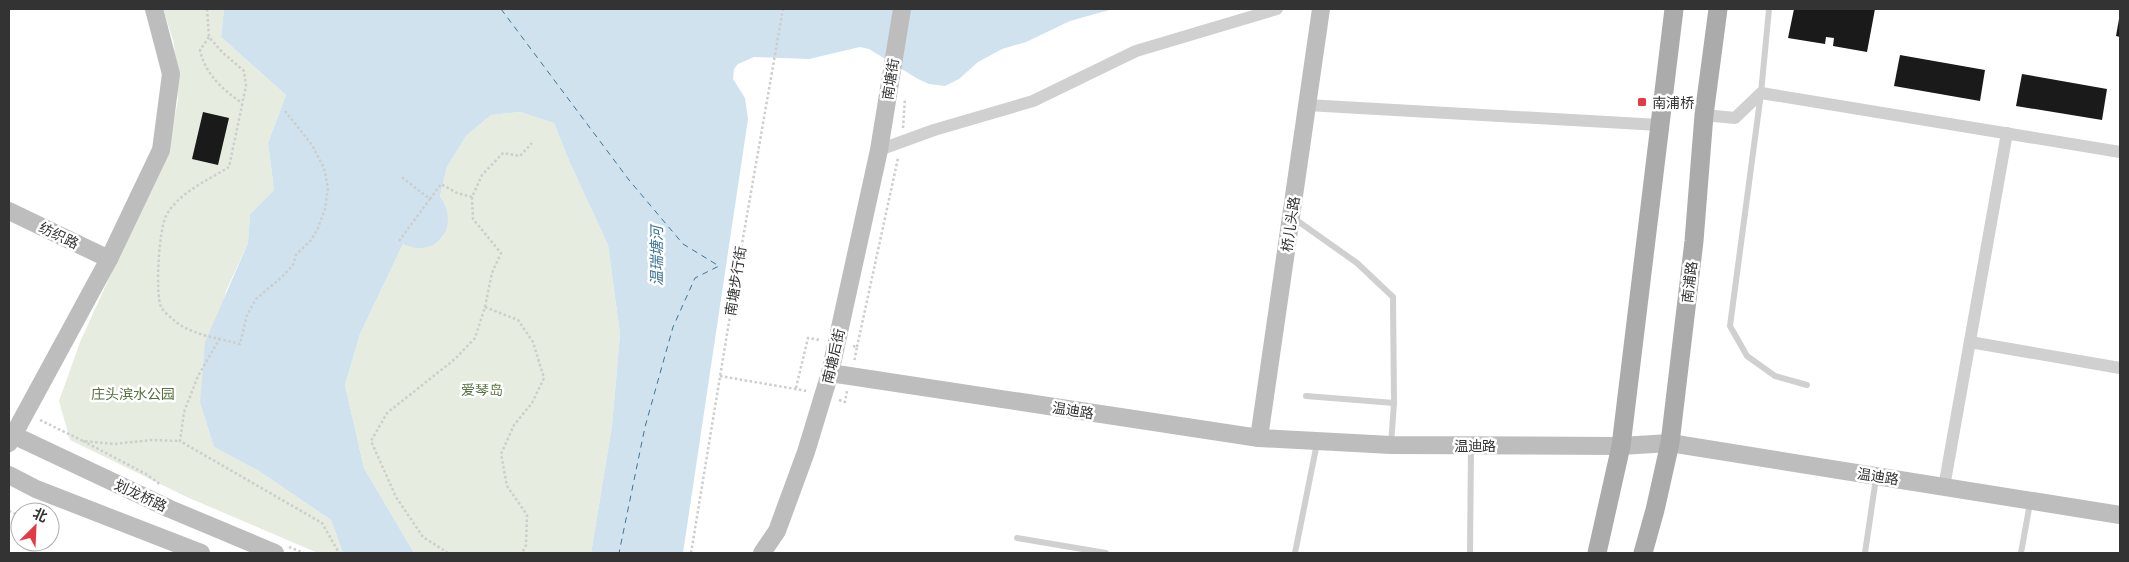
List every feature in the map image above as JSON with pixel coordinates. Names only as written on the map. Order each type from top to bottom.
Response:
[{"type":"main road","points":[[1597,553],[1621,446],[1674,9]]},
{"type":"main road","name":"南浦路","points":[[1643,553],[1670,443],[1694,241],[1704,115],[1718,9]]},
{"type":"street","points":[[10,437],[109,259],[161,150],[170,74],[154,9]]},
{"type":"street","name":"南塘街","points":[[879,150],[902,9]]},
{"type":"street","points":[[879,150],[934,130],[1032,101],[1136,50],[1277,9]]},
{"type":"street","name":"桥儿头路","points":[[1259,438],[1321,9]]},
{"type":"street","points":[[1704,115],[1735,118],[1761,93],[2120,152]]},
{"type":"street","points":[[1307,105],[1659,125]]},
{"type":"street","points":[[1944,487],[2007,133]]},
{"type":"street","name":"南塘后街","points":[[762,553],[777,531],[824,396],[879,150]]},
{"type":"street","name":"纺织路","points":[[9,211],[109,259]]},
{"type":"street","points":[[1970,342],[2120,368]]},
{"type":"street","name":"温迪路","points":[[830,372],[1259,438],[1391,445],[1621,446],[1670,443],[2120,515]]},
{"type":"street","name":"划龙桥路","points":[[10,437],[53,454],[170,509],[275,553]]},
{"type":"street","points":[[9,475],[36,488],[201,553]]},
{"type":"lane","points":[[1769,9],[1761,93],[1730,326],[1747,356],[1776,376],[1807,385]]},
{"type":"lane","points":[[1291,217],[1357,263],[1393,297],[1394,403],[1391,445]]},
{"type":"lane","points":[[1306,396],[1394,403]]},
{"type":"lane","points":[[1295,553],[1318,441]]},
{"type":"lane","points":[[1470,553],[1471,445]]},
{"type":"lane","points":[[1865,553],[1876,476]]},
{"type":"lane","points":[[2021,553],[2030,500]]},
{"type":"lane","points":[[1017,538],[1106,553]]},
{"type":"path","points":[[207,9],[209,37],[244,72],[246,86],[229,167],[183,196],[166,216],[161,233],[158,294],[162,309],[176,322],[192,330],[240,344],[247,315],[256,299],[293,265],[296,255],[311,240],[318,228],[325,209],[328,188],[324,168],[312,145],[285,111]]},
{"type":"path","name":"南塘步行街","points":[[691,553],[773,64],[784,9]]},
{"type":"path","points":[[209,37],[200,50],[203,62],[213,78],[227,93],[243,104]]},
{"type":"path","points":[[720,376],[796,388],[845,402],[902,142],[905,98]]},
{"type":"path","points":[[448,553],[423,537],[396,498],[371,441],[387,413],[455,359],[475,338],[486,307],[492,273],[501,253],[473,219],[472,197],[482,175],[503,152],[520,156],[532,143]]},
{"type":"path","points":[[400,176],[430,199]]},
{"type":"path","points":[[399,241],[442,184],[457,193],[472,197]]},
{"type":"path","points":[[486,307],[518,320],[533,342],[544,378],[532,403],[514,425],[501,454],[507,486],[527,515],[526,545],[522,553]]},
{"type":"path","points":[[180,441],[184,412],[198,376],[220,338]]},
{"type":"path","points":[[796,388],[808,338],[857,347]]},
{"type":"path","points":[[53,454],[64,432],[146,474],[167,490]]},
{"type":"path","points":[[83,441],[114,444],[152,440],[180,441],[322,523],[339,553]]},
{"type":"path","points":[[30,502],[36,488]]},
{"type":"green space","name":"庄头滨水公园","points":[[163,9],[224,9],[221,37],[286,95],[268,143],[274,190],[250,214],[248,243],[226,291],[200,403],[214,447],[259,471],[331,520],[343,553],[318,553],[189,498],[70,440],[59,401],[80,342],[168,149],[178,100],[174,43]]},
{"type":"green space","name":"爱琴岛","points":[[520,112],[554,123],[570,163],[608,245],[620,334],[612,426],[591,553],[414,553],[364,468],[345,385],[360,334],[403,244],[408,246],[427,246],[439,241],[443,237],[445,209],[440,196],[447,167],[466,136],[491,115]]},
{"type":"water","name":"温瑞塘河","points":[[224,9],[1113,9],[1070,21],[1026,42],[1002,49],[978,62],[959,79],[945,86],[929,84],[918,79],[869,49],[860,47],[809,59],[754,57],[738,64],[734,69],[733,79],[745,98],[748,119],[683,553],[591,553],[612,426],[620,334],[608,245],[570,163],[554,123],[520,112],[491,115],[466,136],[447,167],[440,196],[447,212],[448,220],[444,235],[439,241],[422,248],[414,248],[403,244],[360,334],[345,385],[364,468],[414,553],[343,553],[331,520],[259,471],[214,447],[200,403],[205,342],[248,243],[250,214],[274,190],[268,143],[286,95],[221,37]]},
{"type":"building","points":[[1794,9],[1875,9],[1867,52],[1833,46],[1834,38],[1826,37],[1825,44],[1788,38]]},
{"type":"building","points":[[2120,19],[2120,37],[2116,36]]},
{"type":"building","points":[[1900,55],[1985,70],[1980,101],[1894,86]]},
{"type":"building","points":[[2022,74],[2107,89],[2102,120],[2016,106]]},
{"type":"building","points":[[203,112],[229,118],[218,165],[192,159]]},
{"type":"ferry route","points":[[501,9],[629,180],[683,244],[719,266],[695,278],[673,327],[645,427],[619,553]]},
{"type":"place","name":"南浦桥","points":[[1642,102]]}]
